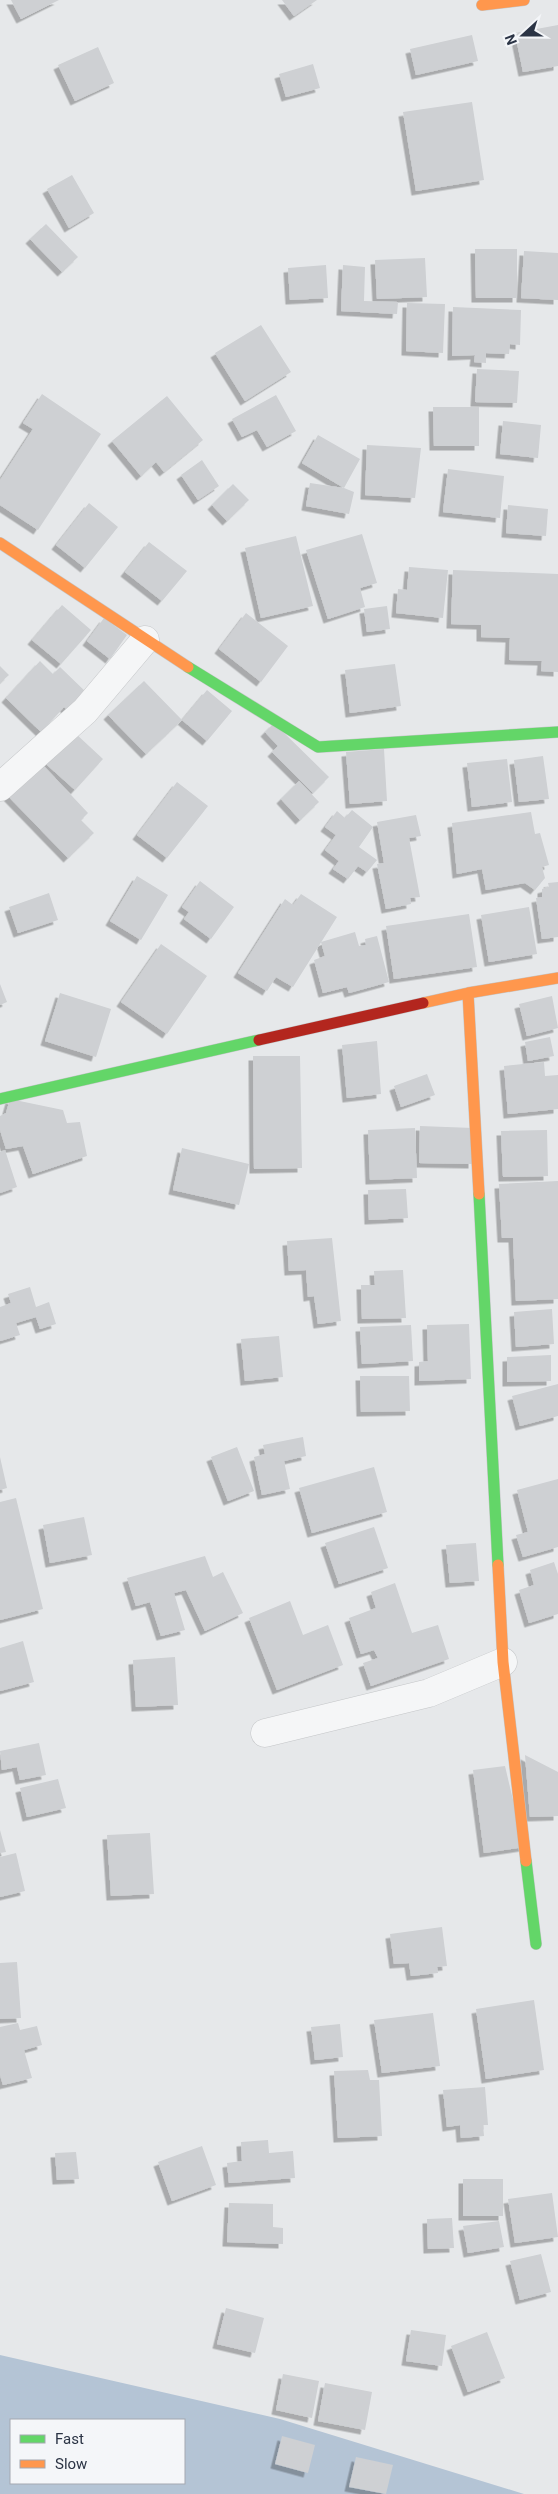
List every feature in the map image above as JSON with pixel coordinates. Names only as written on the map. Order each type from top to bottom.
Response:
[{"type":"street","points":[[482,5],[524,0]]},
{"type":"street","points":[[0,544],[144,640],[318,747],[558,732]]},
{"type":"street","points":[[0,787],[85,711],[144,640]]},
{"type":"street","points":[[0,1098],[468,993],[558,978]]},
{"type":"street","points":[[468,993],[504,1662],[536,1944]]},
{"type":"street","points":[[265,1733],[429,1693],[504,1662]]},
{"type":"water","points":[[0,2355],[280,2419],[524,2494],[0,2494]]},
{"type":"building","points":[[11,0],[59,0],[21,19]]},
{"type":"building","points":[[282,0],[317,0],[294,16]]},
{"type":"building","points":[[558,25],[558,66],[523,72],[515,33]]},
{"type":"building","points":[[472,35],[478,61],[416,75],[410,49]]},
{"type":"building","points":[[98,47],[114,83],[75,101],[58,65]]},
{"type":"building","points":[[313,64],[320,88],[286,97],[279,74]]},
{"type":"building","points":[[472,102],[484,180],[416,191],[403,112]]},
{"type":"building","points":[[72,175],[94,213],[69,228],[47,189]]},
{"type":"building","points":[[46,224],[78,257],[62,272],[30,239]]},
{"type":"building","points":[[475,249],[517,249],[517,298],[476,298]]},
{"type":"building","points":[[524,251],[558,253],[558,300],[521,298]]},
{"type":"building","points":[[425,258],[427,297],[377,299],[375,260]]},
{"type":"building","points":[[326,265],[328,298],[290,300],[288,268]]},
{"type":"building","points":[[343,265],[365,267],[364,301],[398,302],[397,314],[341,311]]},
{"type":"building","points":[[407,303],[445,304],[443,353],[406,351]]},
{"type":"building","points":[[453,307],[521,310],[520,345],[510,344],[509,354],[486,353],[486,363],[474,362],[475,355],[452,356]]},
{"type":"building","points":[[261,325],[291,372],[245,401],[215,353]]},
{"type":"building","points":[[477,369],[519,371],[517,403],[475,402]]},
{"type":"building","points":[[42,394],[101,434],[38,530],[0,505],[0,480],[33,429],[23,423]]},
{"type":"building","points":[[276,395],[296,431],[267,447],[257,430],[242,437],[232,419]]},
{"type":"building","points":[[167,396],[203,440],[164,472],[156,462],[141,476],[112,441]]},
{"type":"building","points":[[433,407],[479,407],[479,446],[434,446]]},
{"type":"building","points":[[503,421],[541,425],[538,458],[500,454]]},
{"type":"building","points":[[318,435],[360,459],[344,488],[302,463]]},
{"type":"building","points":[[367,445],[421,448],[415,498],[365,495]]},
{"type":"building","points":[[202,460],[219,486],[198,500],[181,475]]},
{"type":"building","points":[[448,469],[504,476],[500,518],[443,512]]},
{"type":"building","points":[[310,483],[344,488],[354,492],[349,514],[306,506]]},
{"type":"building","points":[[233,484],[249,500],[227,521],[212,505]]},
{"type":"building","points":[[89,503],[118,527],[85,568],[56,545]]},
{"type":"building","points":[[508,505],[548,509],[546,536],[506,533]]},
{"type":"building","points":[[362,534],[377,583],[360,588],[365,607],[328,619],[306,550]]},
{"type":"building","points":[[296,536],[313,606],[261,618],[245,548]]},
{"type":"building","points":[[149,542],[187,571],[162,601],[125,572]]},
{"type":"building","points":[[409,567],[448,570],[443,618],[396,613],[398,589],[407,590]]},
{"type":"building","points":[[453,570],[558,574],[558,672],[541,671],[542,661],[509,660],[510,638],[481,637],[481,625],[451,624]]},
{"type":"building","points":[[62,605],[91,630],[61,664],[32,640]]},
{"type":"building","points":[[387,606],[390,629],[367,632],[364,609]]},
{"type":"building","points":[[246,613],[288,646],[261,682],[219,649]]},
{"type":"building","points":[[104,618],[127,635],[110,659],[87,641]]},
{"type":"building","points":[[40,661],[53,674],[60,667],[88,694],[70,712],[64,707],[41,732],[6,698]]},
{"type":"building","points":[[395,664],[401,706],[350,713],[345,670]]},
{"type":"building","points":[[0,666],[9,675],[0,683]]},
{"type":"building","points":[[144,681],[182,720],[146,754],[108,715]]},
{"type":"building","points":[[207,690],[232,711],[207,741],[182,720]]},
{"type":"building","points":[[274,723],[329,777],[313,793],[272,752],[278,746],[265,732]]},
{"type":"building","points":[[75,733],[103,759],[75,790],[46,764]]},
{"type":"building","points":[[384,749],[387,801],[350,804],[346,752]]},
{"type":"building","points":[[543,756],[549,799],[519,802],[514,760]]},
{"type":"building","points":[[507,759],[512,802],[472,807],[467,763]]},
{"type":"building","points":[[41,763],[88,813],[81,820],[94,833],[68,858],[8,796]]},
{"type":"building","points":[[299,781],[319,802],[300,820],[281,799]]},
{"type":"building","points":[[177,782],[208,806],[167,858],[137,835]]},
{"type":"building","points":[[352,810],[373,827],[359,847],[377,860],[367,872],[358,866],[348,879],[333,869],[339,861],[325,850],[336,835],[325,827],[337,811],[345,818]]},
{"type":"building","points":[[531,812],[535,834],[540,833],[549,865],[542,867],[545,878],[535,890],[525,883],[486,890],[482,869],[457,874],[452,823]]},
{"type":"building","points":[[416,815],[421,836],[409,838],[420,897],[410,898],[411,904],[386,909],[377,864],[384,863],[377,822]]},
{"type":"building","points":[[137,876],[168,895],[141,940],[110,921]]},
{"type":"building","points":[[200,881],[234,907],[211,939],[184,919],[189,912],[182,907]]},
{"type":"building","points":[[558,882],[558,937],[542,939],[536,898],[542,897],[542,889],[549,887],[548,883]]},
{"type":"building","points":[[49,893],[58,920],[18,933],[9,907]]},
{"type":"building","points":[[301,894],[337,917],[293,987],[276,977],[267,991],[238,973],[285,899],[293,905]]},
{"type":"building","points":[[529,907],[537,954],[489,962],[481,915]]},
{"type":"building","points":[[469,914],[477,967],[394,979],[386,926]]},
{"type":"building","points":[[355,932],[359,946],[366,945],[365,939],[377,936],[389,982],[349,993],[347,987],[323,993],[314,960],[325,956],[321,942]]},
{"type":"building","points":[[161,944],[207,976],[167,1034],[121,1002]]},
{"type":"building","points":[[0,984],[7,1002],[0,1005]]},
{"type":"building","points":[[60,993],[111,1009],[96,1057],[45,1041]]},
{"type":"building","points":[[552,996],[558,1028],[527,1036],[519,1004]]},
{"type":"building","points":[[550,1037],[554,1056],[528,1061],[525,1042]]},
{"type":"building","points":[[377,1041],[381,1094],[347,1098],[342,1045]]},
{"type":"building","points":[[253,1056],[300,1056],[302,1168],[254,1169]]},
{"type":"building","points":[[544,1062],[545,1076],[558,1075],[558,1109],[508,1114],[504,1066]]},
{"type":"building","points":[[427,1074],[435,1095],[401,1107],[394,1086]]},
{"type":"building","points":[[10,1099],[63,1110],[67,1123],[80,1122],[87,1156],[33,1174],[23,1146],[6,1149],[0,1130],[0,1116],[6,1113]]},
{"type":"building","points":[[420,1126],[473,1128],[473,1164],[419,1163]]},
{"type":"building","points":[[415,1128],[417,1178],[370,1180],[368,1130]]},
{"type":"building","points":[[547,1130],[548,1176],[503,1177],[501,1131]]},
{"type":"building","points":[[182,1148],[249,1164],[239,1205],[173,1190]]},
{"type":"building","points":[[5,1150],[17,1187],[0,1193],[0,1152]]},
{"type":"building","points":[[558,1181],[558,1299],[516,1301],[513,1238],[502,1238],[499,1184]]},
{"type":"building","points":[[406,1189],[408,1218],[369,1220],[368,1190]]},
{"type":"building","points":[[332,1238],[341,1321],[318,1324],[314,1296],[308,1297],[306,1270],[289,1271],[287,1241]]},
{"type":"building","points":[[403,1270],[406,1318],[362,1319],[361,1285],[375,1285],[374,1271]]},
{"type":"building","points":[[30,1287],[36,1307],[49,1302],[56,1324],[40,1329],[36,1317],[16,1323],[20,1335],[0,1341],[0,1307],[11,1303],[8,1294]]},
{"type":"building","points":[[552,1309],[554,1344],[516,1347],[514,1312]]},
{"type":"building","points":[[469,1324],[471,1379],[419,1381],[419,1362],[428,1361],[427,1325]]},
{"type":"building","points":[[411,1325],[413,1361],[362,1364],[360,1327]]},
{"type":"building","points":[[279,1336],[283,1377],[245,1381],[241,1339]]},
{"type":"building","points":[[551,1355],[551,1381],[507,1382],[507,1357]]},
{"type":"building","points":[[360,1376],[409,1376],[410,1411],[361,1412]]},
{"type":"building","points":[[558,1384],[558,1416],[520,1426],[512,1396]]},
{"type":"building","points":[[303,1437],[306,1456],[284,1461],[290,1489],[262,1495],[254,1457],[265,1454],[263,1445]]},
{"type":"building","points":[[237,1447],[254,1491],[228,1501],[211,1457]]},
{"type":"building","points":[[0,1457],[7,1488],[0,1490]]},
{"type":"building","points":[[374,1467],[387,1512],[312,1533],[299,1488]]},
{"type":"building","points":[[558,1479],[558,1547],[523,1557],[516,1535],[528,1532],[517,1490]]},
{"type":"building","points":[[16,1498],[43,1609],[0,1620],[0,1502]]},
{"type":"building","points":[[84,1517],[92,1555],[50,1563],[43,1525]]},
{"type":"building","points":[[374,1527],[388,1568],[339,1584],[325,1543]]},
{"type":"building","points":[[476,1543],[479,1581],[450,1583],[446,1545]]},
{"type":"building","points":[[205,1556],[213,1577],[223,1572],[243,1613],[205,1631],[186,1590],[174,1593],[185,1630],[161,1636],[150,1602],[136,1606],[127,1578]]},
{"type":"building","points":[[554,1562],[558,1574],[558,1614],[529,1623],[519,1590],[534,1585],[530,1570]]},
{"type":"building","points":[[395,1583],[412,1633],[438,1625],[449,1659],[371,1686],[363,1663],[378,1658],[374,1650],[361,1654],[349,1618],[376,1608],[371,1592]]},
{"type":"building","points":[[290,1601],[303,1635],[328,1625],[343,1665],[277,1690],[249,1618]]},
{"type":"building","points":[[23,1641],[34,1682],[0,1691],[0,1648]]},
{"type":"building","points":[[175,1657],[178,1705],[136,1707],[133,1660]]},
{"type":"building","points":[[39,1743],[46,1775],[20,1780],[17,1767],[2,1770],[0,1751]]},
{"type":"building","points":[[525,1755],[558,1772],[558,1816],[530,1817]]},
{"type":"building","points":[[505,1766],[524,1847],[484,1853],[473,1770]]},
{"type":"building","points":[[58,1779],[66,1808],[27,1817],[20,1788]]},
{"type":"building","points":[[0,1830],[6,1852],[0,1853]]},
{"type":"building","points":[[150,1833],[154,1894],[111,1896],[107,1835]]},
{"type":"building","points":[[16,1853],[25,1891],[0,1897],[0,1857]]},
{"type":"building","points":[[442,1927],[447,1966],[437,1967],[438,1973],[411,1976],[409,1963],[394,1964],[390,1934]]},
{"type":"building","points":[[17,1962],[21,2018],[0,2019],[0,1963]]},
{"type":"building","points":[[534,2000],[544,2070],[486,2079],[476,2009]]},
{"type":"building","points":[[433,2013],[440,2066],[382,2073],[374,2020]]},
{"type":"building","points":[[18,2023],[20,2030],[37,2026],[42,2045],[24,2050],[32,2078],[3,2085],[0,2075],[0,2027]]},
{"type":"building","points":[[340,2024],[343,2057],[315,2060],[311,2027]]},
{"type":"building","points":[[368,2070],[370,2080],[379,2080],[382,2136],[338,2138],[334,2071]]},
{"type":"building","points":[[485,2087],[488,2125],[483,2125],[484,2136],[461,2138],[460,2125],[447,2127],[443,2090]]},
{"type":"building","points":[[268,2140],[269,2153],[293,2151],[295,2178],[229,2183],[227,2163],[242,2161],[241,2142]]},
{"type":"building","points":[[202,2146],[216,2185],[172,2201],[158,2162]]},
{"type":"building","points":[[76,2152],[79,2179],[57,2180],[55,2153]]},
{"type":"building","points":[[463,2179],[503,2179],[503,2216],[463,2216]]},
{"type":"building","points":[[552,2193],[558,2237],[515,2243],[508,2199]]},
{"type":"building","points":[[229,2203],[273,2204],[273,2227],[283,2228],[283,2244],[227,2242]]},
{"type":"building","points":[[452,2218],[454,2248],[428,2249],[427,2219]]},
{"type":"building","points":[[499,2221],[504,2247],[468,2253],[463,2226]]},
{"type":"building","points":[[541,2254],[551,2292],[520,2300],[510,2261]]},
{"type":"building","points":[[226,2308],[264,2318],[255,2353],[217,2344]]},
{"type":"building","points":[[411,2330],[446,2335],[442,2366],[406,2361]]},
{"type":"building","points":[[487,2332],[505,2378],[468,2392],[451,2346]]},
{"type":"building","points":[[283,2374],[319,2381],[312,2418],[276,2410]]},
{"type":"building","points":[[325,2383],[372,2392],[365,2430],[318,2421]]},
{"type":"building","points":[[282,2436],[315,2445],[308,2473],[275,2464]]},
{"type":"building","points":[[356,2457],[393,2465],[386,2494],[349,2487]]},
{"type":"traffic: fast","points":[[188,667],[318,747],[558,732]]},
{"type":"traffic: fast","points":[[0,1099],[259,1040]]},
{"type":"traffic: fast","points":[[479,1194],[498,1565]]},
{"type":"traffic: fast","points":[[526,1861],[536,1944]]},
{"type":"traffic: slow","points":[[482,5],[524,0]]},
{"type":"traffic: slow","points":[[0,543],[188,667]]},
{"type":"traffic: slow","points":[[423,1003],[468,993],[558,978]]},
{"type":"traffic: slow","points":[[468,993],[479,1194]]},
{"type":"traffic: slow","points":[[498,1565],[503,1662],[526,1861]]},
{"type":"traffic: jam","points":[[259,1040],[423,1003]]}]
